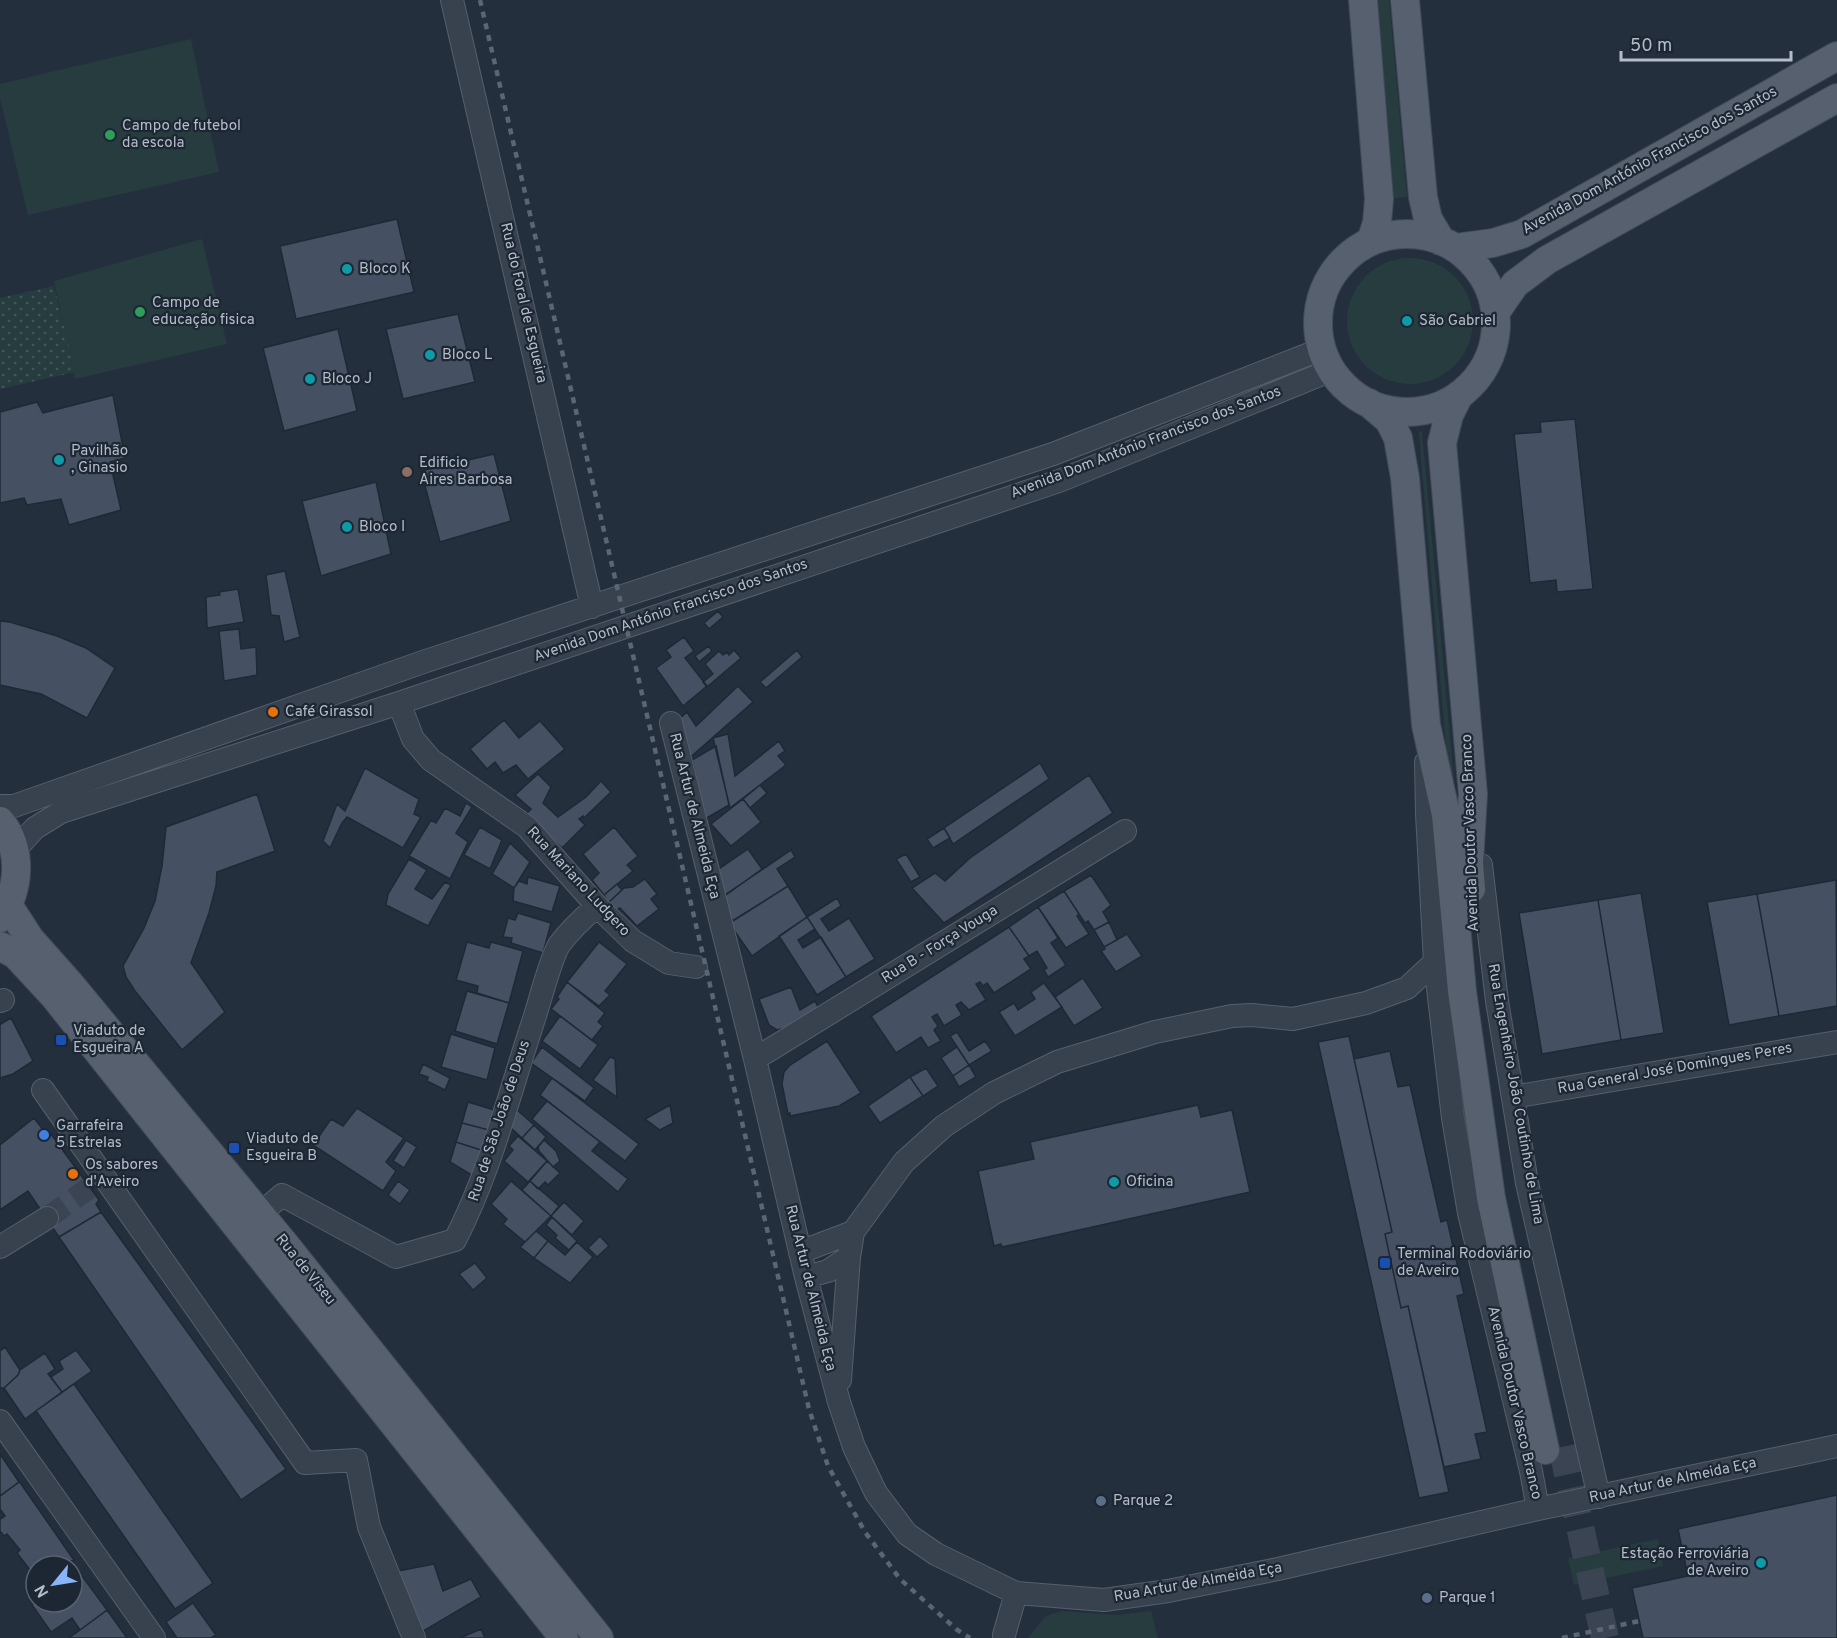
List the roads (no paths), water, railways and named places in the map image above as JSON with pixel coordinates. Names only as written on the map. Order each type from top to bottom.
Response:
[{"type":"main road","points":[[1362,0],[1379,199],[1377,223],[1371,242]]},
{"type":"main road","points":[[1405,0],[1423,197],[1428,219],[1448,244],[1470,261],[1483,276],[1491,294],[1495,313],[1495,336],[1488,359],[1476,379],[1459,395],[1438,407],[1415,412],[1391,411],[1369,404],[1348,389],[1327,359],[1318,328],[1319,307],[1326,286],[1337,268],[1352,252],[1371,242],[1394,235],[1418,235],[1448,244]]},
{"type":"main road","name":"Avenida Dom António Francisco dos Santos","points":[[1448,244],[1492,243],[1522,234],[1837,56]]},
{"type":"main road","points":[[1495,313],[1515,284],[1547,260],[1837,99]]},
{"type":"main road","name":"Avenida Doutor Vasco Branco","points":[[1369,404],[1389,420],[1394,429],[1406,478],[1426,725],[1446,815],[1462,991],[1491,1198],[1554,1448],[1508,1195],[1479,992],[1469,863],[1473,794],[1442,443],[1449,415],[1459,395]]},
{"type":"main road","name":"Rua de Viseu","points":[[0,821],[10,837],[14,851],[16,878],[4,911],[70,984],[260,1214],[599,1638]]},
{"type":"main road","name":"Rua de Viseu","points":[[0,946],[16,955],[54,996],[564,1638]]},
{"type":"street","name":"Rua do Foral de Esgueira","points":[[452,0],[592,607]]},
{"type":"street","name":"Avenida Dom António Francisco dos Santos","points":[[0,806],[14,806],[426,661],[1053,454],[1327,359]]},
{"type":"street","name":"Avenida Dom António Francisco dos Santos","points":[[14,851],[35,828],[61,812],[399,703],[1059,481],[1327,359]]},
{"type":"street","name":"Rua Mariano Ludgero","points":[[399,703],[412,739],[431,760],[527,827],[597,906],[633,940],[669,963],[696,967]]},
{"type":"street","name":"Rua Artur de Almeida Eça","points":[[671,723],[755,1059],[800,1252],[839,1402],[854,1447],[876,1493],[907,1534],[936,1554],[1016,1593],[1104,1600],[1168,1591],[1312,1562],[1538,1509],[1837,1446]]},
{"type":"street","name":"Avenida Doutor Vasco Branco","points":[[1426,725],[1426,813],[1435,962],[1453,1118],[1469,1213],[1531,1471],[1538,1509]]},
{"type":"street","name":"Rua Engenheiro João Coutinho de Lima","points":[[1473,794],[1497,1001],[1527,1183],[1599,1497]]},
{"type":"street","name":"Rua B - Força Vouga","points":[[755,1059],[1125,831]]},
{"type":"street","name":"Rua de São João de Deus","points":[[260,1214],[282,1195],[396,1257],[455,1240],[471,1209],[486,1171],[515,1075],[558,948],[576,924],[597,906]]},
{"type":"street","points":[[839,1402],[849,1257],[853,1232],[904,1162],[944,1126],[994,1093],[1056,1062],[1155,1032],[1232,1016],[1252,1014],[1293,1019],[1366,1003],[1407,988],[1435,962]]},
{"type":"street","name":"Rua General José Domingues Peres","points":[[1513,1096],[1837,1042]]},
{"type":"street","points":[[43,1090],[97,1183],[305,1463],[356,1460],[369,1527],[414,1638]]},
{"type":"street","points":[[0,1247],[47,1218]]},
{"type":"street","points":[[800,1252],[853,1232]]},
{"type":"street","points":[[806,1276],[828,1271],[849,1257]]},
{"type":"street","points":[[0,1421],[154,1638]]},
{"type":"street","points":[[1004,1635],[1016,1593]]},
{"type":"tunnel","points":[[47,1218],[89,1188]]},
{"type":"tunnel","points":[[1562,1447],[1605,1638]]},
{"type":"railway","points":[[480,0],[809,1409],[828,1466],[865,1532],[900,1579],[956,1629],[970,1638]]},
{"type":"railway","points":[[1562,1638],[1639,1621]]},
{"type":"place","name":"Campo de futebol da escola","points":[[110,135]]},
{"type":"place","name":"Bloco K","points":[[347,269]]},
{"type":"place","name":"Campo de educação fisica","points":[[140,312]]},
{"type":"place","name":"São Gabriel","points":[[1407,321]]},
{"type":"place","name":"Bloco L","points":[[430,355]]},
{"type":"place","name":"Bloco J","points":[[310,379]]},
{"type":"place","name":"Pavilhão , Ginasio","points":[[59,460]]},
{"type":"place","name":"Edificio Aires Barbosa","points":[[407,472]]},
{"type":"place","name":"Bloco I","points":[[347,527]]},
{"type":"place","name":"Café Girassol","points":[[273,712]]},
{"type":"place","name":"Viaduto de Esgueira A","points":[[61,1040]]},
{"type":"place","name":"Garrafeira 5 Estrelas","points":[[44,1135]]},
{"type":"place","name":"Viaduto de Esgueira B","points":[[234,1148]]},
{"type":"place","name":"Os sabores d'Aveiro","points":[[73,1174]]},
{"type":"place","name":"Oficina","points":[[1114,1182]]},
{"type":"place","name":"Terminal Rodoviário de Aveiro","points":[[1385,1263]]},
{"type":"place","name":"Parque 2","points":[[1101,1501]]},
{"type":"place","name":"Estação Ferroviária de Aveiro","points":[[1761,1563]]},
{"type":"place","name":"Parque 1","points":[[1427,1598]]}]
